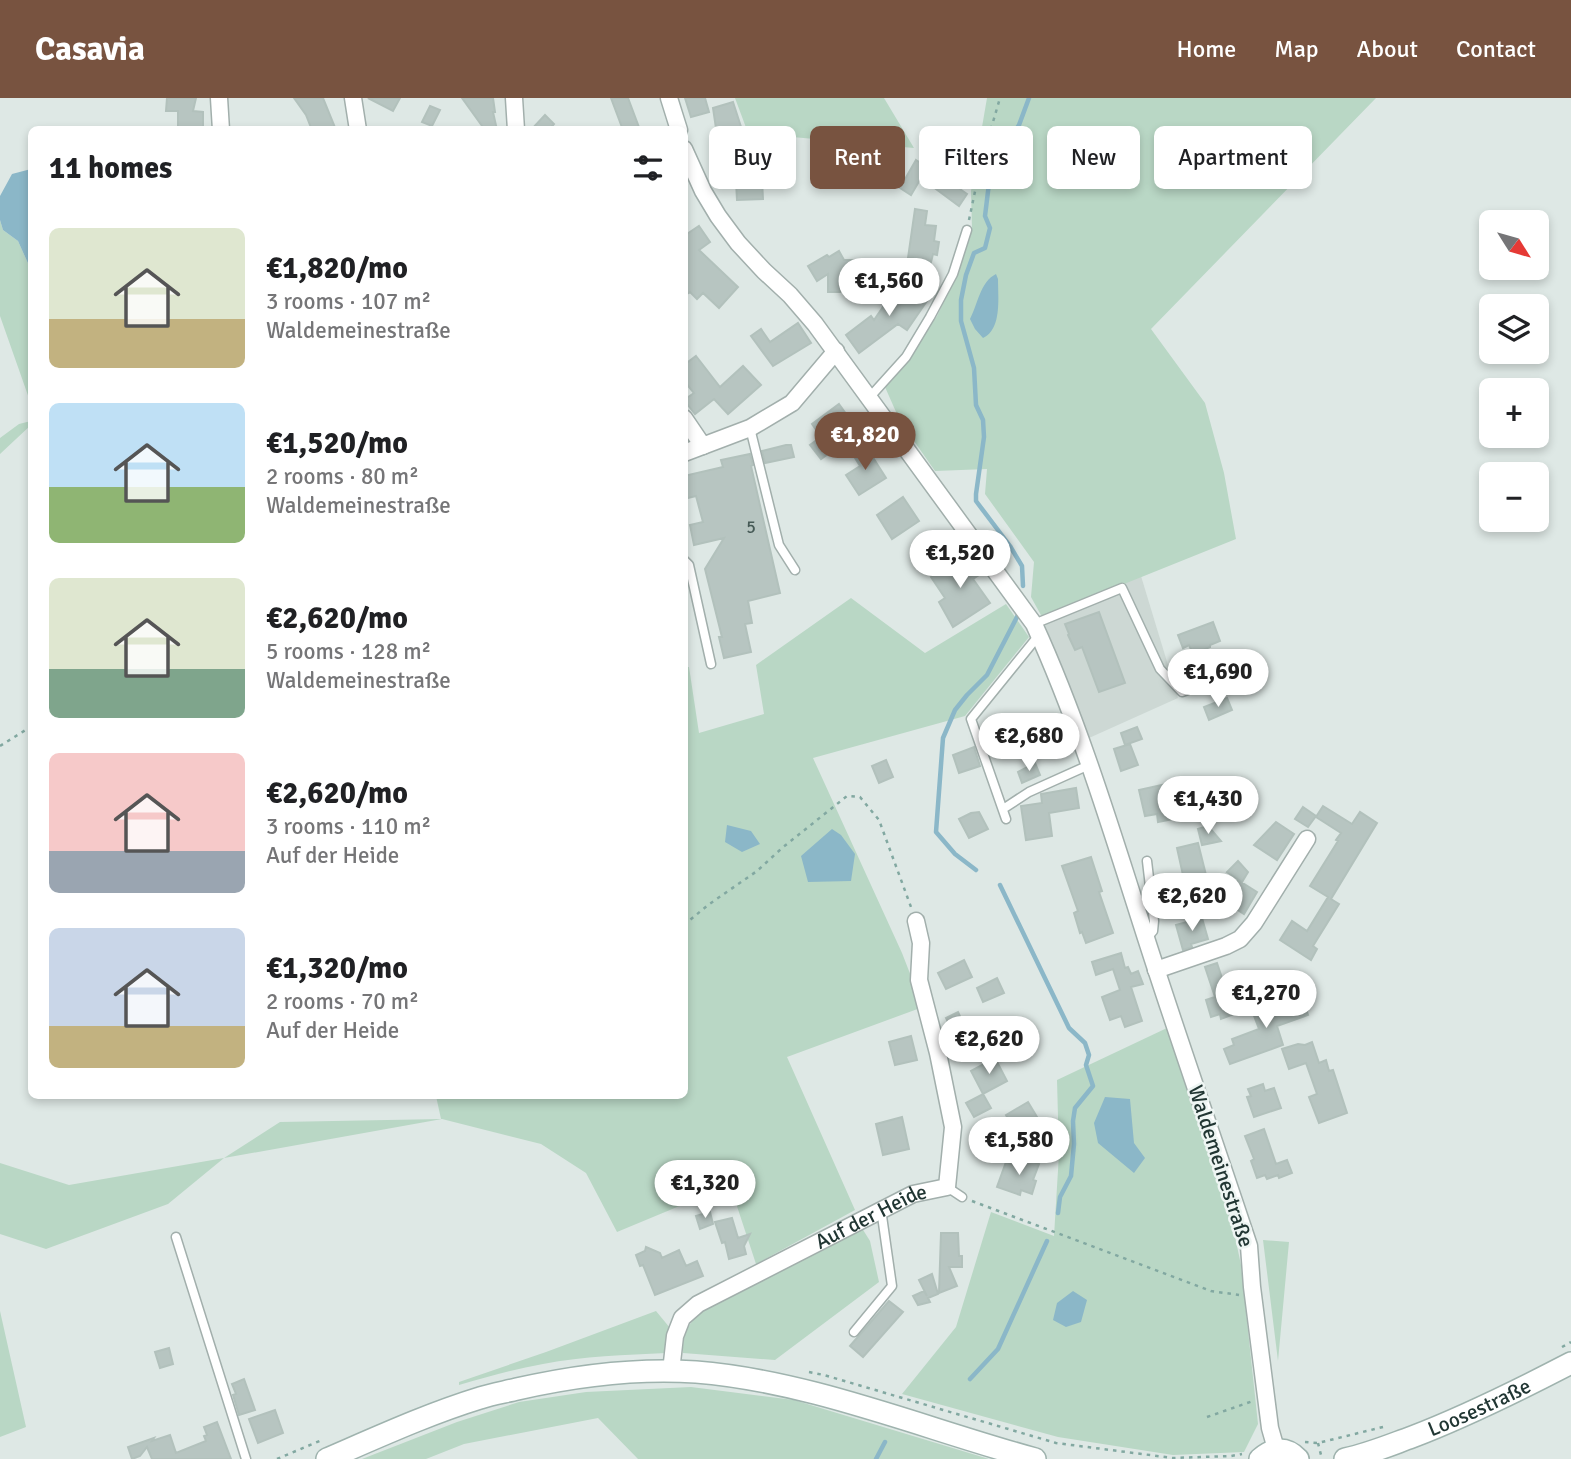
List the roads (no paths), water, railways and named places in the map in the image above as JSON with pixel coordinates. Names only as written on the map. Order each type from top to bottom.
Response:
[{"type":"street","points":[[219,98],[221,126]]},
{"type":"street","points":[[353,98],[357,126]]},
{"type":"street","points":[[514,98],[516,126]]},
{"type":"street","points":[[669,98],[678,126]]},
{"type":"street","name":"Waldemeinestraße","points":[[688,158],[718,216],[738,243],[790,295],[836,351],[1036,629],[1089,765],[1249,1245],[1270,1428],[1268,1454]]},
{"type":"street","points":[[688,452],[750,428],[792,403],[836,351]]},
{"type":"street","points":[[688,424],[703,446]]},
{"type":"street","points":[[1156,970],[1240,939],[1254,923],[1307,838]]},
{"type":"street","name":"Auf der Heide","points":[[671,1371],[674,1336],[682,1318],[698,1304],[881,1209],[913,1194],[947,1186],[953,1127],[919,980],[921,943],[916,921]]},
{"type":"street","name":"Loosestraße","points":[[1345,1459],[1365,1455],[1441,1426],[1512,1394],[1565,1355]]},
{"type":"street","points":[[327,1459],[482,1397],[550,1382],[671,1371],[757,1381],[801,1390],[1035,1459]]},
{"type":"street","points":[[1268,1454],[1285,1450],[1298,1459]]},
{"type":"lane","points":[[869,398],[906,357],[930,317],[953,274],[967,230]]},
{"type":"lane","points":[[750,428],[779,545],[795,570]]},
{"type":"lane","points":[[688,564],[711,664]]},
{"type":"lane","points":[[1006,819],[971,719],[1036,629],[1122,588],[1160,669],[1182,691],[1198,686]]},
{"type":"lane","points":[[1003,809],[1029,792],[1089,765]]},
{"type":"lane","points":[[1146,939],[1153,931],[1154,921],[1147,861]]},
{"type":"lane","points":[[947,1186],[962,1197]]},
{"type":"lane","points":[[854,1332],[892,1286],[881,1209]]},
{"type":"lane","points":[[176,1237],[246,1459]]},
{"type":"water","points":[[28,170],[28,263],[18,241],[3,230],[0,220],[0,196],[12,174]]},
{"type":"water","points":[[996,274],[998,312],[993,328],[983,338],[970,319],[986,282]]},
{"type":"water","points":[[727,825],[751,831],[760,844],[742,852],[725,842]]},
{"type":"water","points":[[832,829],[841,835],[855,854],[851,881],[808,882],[801,856]]},
{"type":"water","points":[[1105,1097],[1130,1099],[1134,1143],[1145,1158],[1134,1173],[1098,1143],[1094,1123]]},
{"type":"water","points":[[1073,1291],[1087,1300],[1081,1322],[1066,1327],[1053,1320],[1057,1303]]},
{"type":"waterway","points":[[1023,586],[1022,566],[976,501],[984,437],[983,420],[976,405],[974,368],[961,321],[961,300],[974,253],[985,248],[990,228],[985,216],[991,167],[1019,125],[1029,98]]},
{"type":"waterway","points":[[976,870],[955,854],[936,832],[943,738],[955,710],[987,675],[1018,615]]},
{"type":"waterway","points":[[1000,885],[1069,1028],[1085,1043],[1089,1055],[1086,1065],[1093,1086],[1075,1108],[1071,1176],[1060,1197],[1058,1213]]},
{"type":"waterway","points":[[970,1379],[998,1349],[1047,1241]]},
{"type":"waterway","points":[[876,1459],[885,1442]]}]
